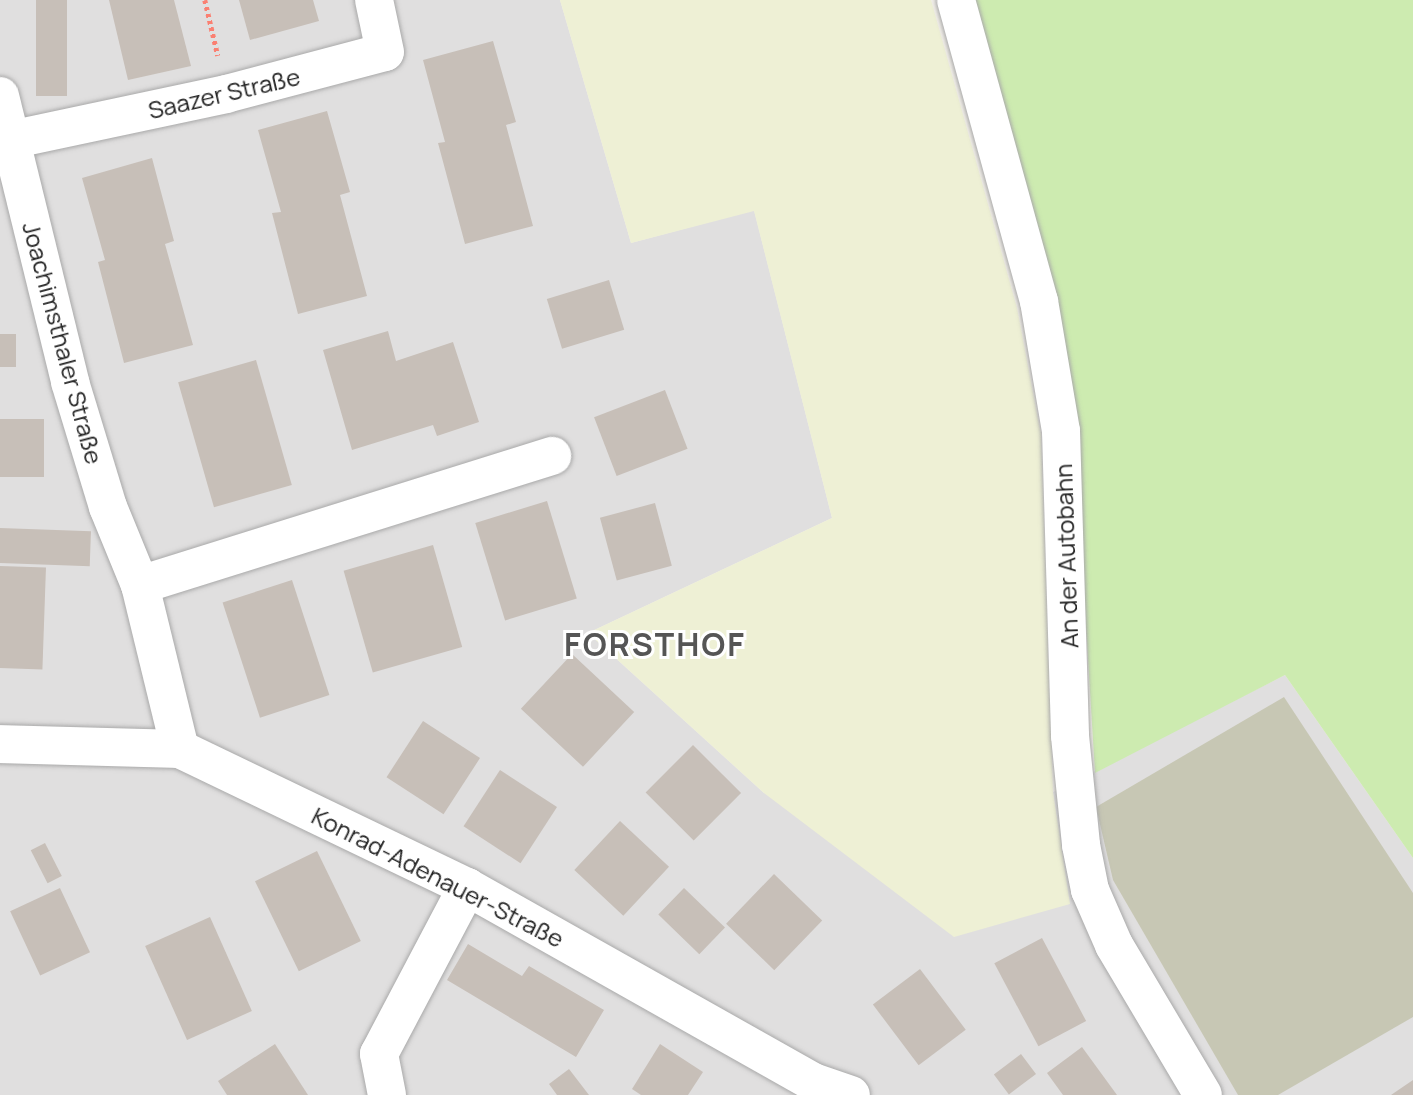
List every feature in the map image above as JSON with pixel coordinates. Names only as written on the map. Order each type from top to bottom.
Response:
[{"type":"street","name":"Saazer Straße","points":[[10,140],[226,94],[385,52],[374,0]]},
{"type":"street","name":"An der Autobahn","points":[[956,0],[1039,301],[1061,431],[1070,736],[1081,845],[1090,890],[1114,945],[1203,1095]]},
{"type":"street","name":"Joachimsthaler Straße","points":[[0,96],[71,382],[108,507],[140,585],[180,749]]},
{"type":"street","points":[[140,585],[552,456]]},
{"type":"street","name":"Konrad-Adenauer-Straße","points":[[0,744],[180,749],[467,887],[813,1082],[851,1095]]},
{"type":"street","points":[[387,1095],[379,1054],[467,887]]},
{"type":"path","points":[[205,0],[226,94]]},
{"type":"shaded area","points":[[0,0],[560,0],[631,243],[754,210],[832,518],[588,633],[764,793],[1069,904],[1053,792],[1285,675],[1413,858],[1413,1095],[0,1095]]},
{"type":"shaded area","points":[[560,0],[931,0],[1017,308],[1041,435],[1053,792],[1070,904],[954,937],[764,793],[588,633],[832,518],[754,211],[631,243]]},
{"type":"shaded area","points":[[1284,697],[1413,893],[1413,1017],[1278,1095],[1238,1095],[1113,880],[1096,807]]},
{"type":"green space","points":[[971,0],[1413,0],[1413,858],[1285,675],[1095,773],[1074,430]]},
{"type":"building","points":[[36,0],[67,0],[67,96],[36,96]]},
{"type":"building","points":[[109,0],[174,0],[191,66],[128,80]]},
{"type":"building","points":[[239,0],[313,0],[319,21],[250,40]]},
{"type":"building","points":[[493,41],[516,122],[506,125],[533,226],[465,244],[438,143],[445,142],[423,60]]},
{"type":"building","points":[[327,111],[350,192],[340,195],[367,296],[298,314],[272,213],[281,212],[258,130]]},
{"type":"building","points":[[152,158],[174,241],[165,244],[193,345],[124,363],[98,262],[105,260],[82,178]]},
{"type":"building","points":[[609,280],[624,330],[562,349],[547,299]]},
{"type":"building","points":[[388,331],[396,361],[453,342],[479,422],[437,436],[433,425],[352,450],[323,350]]},
{"type":"building","points":[[0,334],[16,334],[16,367],[0,367]]},
{"type":"building","points":[[256,360],[292,485],[214,507],[178,382]]},
{"type":"building","points":[[665,390],[688,449],[617,476],[594,417]]},
{"type":"building","points":[[0,419],[44,419],[44,477],[0,477]]},
{"type":"building","points":[[547,501],[577,599],[505,620],[475,523]]},
{"type":"building","points":[[655,503],[672,566],[617,581],[600,518]]},
{"type":"building","points":[[0,528],[91,531],[90,566],[0,563]]},
{"type":"building","points":[[433,545],[462,647],[373,673],[344,571]]},
{"type":"building","points":[[0,566],[46,568],[42,670],[0,668]]},
{"type":"building","points":[[292,580],[329,695],[260,718],[223,603]]},
{"type":"building","points":[[572,654],[634,712],[583,767],[521,709]]},
{"type":"building","points":[[423,721],[480,758],[444,814],[387,777]]},
{"type":"building","points":[[693,745],[741,793],[694,840],[646,792]]},
{"type":"building","points":[[500,770],[557,807],[521,863],[464,826]]},
{"type":"building","points":[[620,821],[669,867],[623,916],[574,870]]},
{"type":"building","points":[[45,843],[62,876],[48,883],[31,850]]},
{"type":"building","points":[[317,851],[361,941],[299,971],[255,881]]},
{"type":"building","points":[[774,874],[822,921],[774,970],[726,924]]},
{"type":"building","points":[[60,888],[90,952],[40,976],[10,911]]},
{"type":"building","points":[[684,888],[725,928],[699,954],[658,915]]},
{"type":"building","points":[[210,917],[252,1011],[187,1040],[145,946]]},
{"type":"building","points":[[1042,938],[1086,1021],[1038,1046],[994,963]]},
{"type":"building","points":[[468,944],[522,976],[529,966],[604,1010],[576,1057],[447,980]]},
{"type":"building","points":[[920,969],[966,1030],[919,1065],[873,1005]]},
{"type":"building","points":[[275,1044],[308,1095],[227,1095],[218,1081]]},
{"type":"building","points":[[660,1044],[703,1072],[688,1095],[641,1095],[632,1089]]},
{"type":"building","points":[[1082,1047],[1117,1095],[1063,1095],[1047,1073]]},
{"type":"building","points":[[1021,1054],[1036,1074],[1009,1094],[994,1074]]},
{"type":"building","points":[[569,1069],[589,1095],[557,1095],[549,1084]]},
{"type":"building","points":[[1413,1080],[1413,1095],[1391,1095]]},
{"type":"district","name":"FORSTHOF","points":[[655,644]]}]
